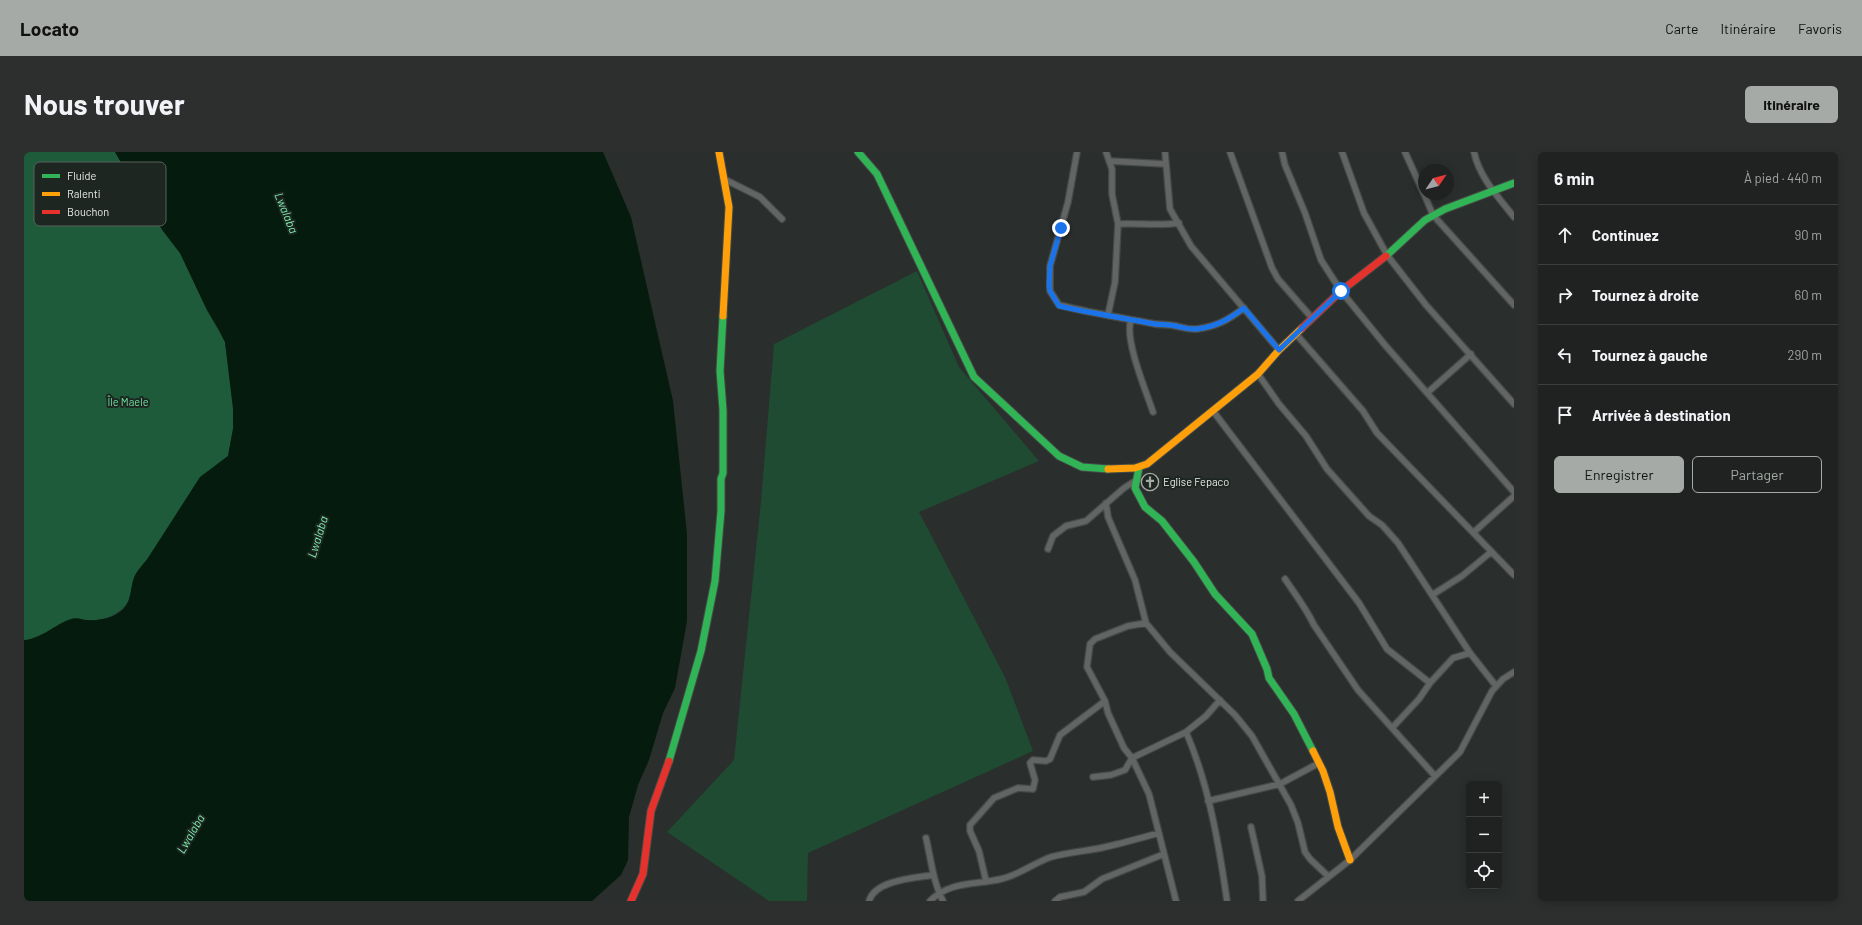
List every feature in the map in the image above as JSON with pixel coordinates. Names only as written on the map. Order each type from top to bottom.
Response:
[{"type":"street","points":[[631,901],[642,874],[651,812],[667,768],[701,651],[715,581],[721,511],[721,479],[723,473],[720,371],[728,207],[719,152]]},
{"type":"street","points":[[1077,152],[1068,202],[1050,266],[1050,291],[1059,306],[1089,313],[1170,325],[1185,329],[1198,329],[1225,322],[1244,308]]},
{"type":"street","points":[[1106,152],[1112,169],[1112,194],[1118,224],[1115,282],[1108,315]]},
{"type":"street","points":[[1166,152],[1170,209],[1180,223],[1191,246],[1279,350]]},
{"type":"street","points":[[1230,152],[1272,268],[1278,280],[1312,318]]},
{"type":"street","points":[[1282,152],[1285,165],[1305,213],[1321,260],[1341,291],[1427,393],[1514,492]]},
{"type":"street","points":[[1342,152],[1364,213],[1387,255],[1426,305],[1514,404]]},
{"type":"street","points":[[1406,152],[1418,180]]},
{"type":"street","points":[[1474,152],[1476,160],[1494,191],[1514,218]]},
{"type":"street","points":[[862,153],[877,174],[883,186],[974,377],[1051,450],[1070,464],[1099,470],[1139,468],[1147,464],[1258,374],[1279,350],[1341,291],[1387,255],[1425,220],[1445,209],[1514,183]]},
{"type":"street","points":[[1109,161],[1166,164]]},
{"type":"street","points":[[724,179],[760,197],[782,219]]},
{"type":"street","points":[[1427,200],[1434,215],[1514,305]]},
{"type":"street","points":[[1118,224],[1147,223],[1164,226],[1180,223]]},
{"type":"street","points":[[1131,320],[1129,325],[1132,350],[1153,412]]},
{"type":"street","points":[[1296,334],[1363,411],[1377,433],[1514,575]]},
{"type":"street","points":[[1427,393],[1471,354]]},
{"type":"street","points":[[1258,374],[1279,404],[1306,436],[1326,469],[1368,516],[1382,525],[1398,543],[1470,653],[1496,686]]},
{"type":"street","points":[[1213,411],[1359,603],[1388,649],[1430,683]]},
{"type":"street","points":[[1139,468],[1135,481],[1135,488],[1145,506],[1162,521],[1194,562],[1215,594],[1252,634],[1267,669],[1269,678],[1294,714],[1319,764],[1330,792],[1338,827],[1350,860]]},
{"type":"street","points":[[1048,549],[1053,536],[1066,526],[1086,521],[1106,503],[1135,481]]},
{"type":"street","points":[[1474,532],[1514,496]]},
{"type":"street","points":[[1106,503],[1108,517],[1135,580],[1146,623],[1170,652],[1235,715],[1252,736],[1291,805],[1298,823],[1305,852],[1310,859],[1328,876]]},
{"type":"street","points":[[1432,595],[1462,576],[1491,552]]},
{"type":"street","points":[[1285,579],[1309,613],[1314,624],[1358,690],[1435,776]]},
{"type":"street","points":[[1146,623],[1110,632],[1095,639],[1090,644],[1087,667],[1105,701],[1108,713],[1121,742],[1132,758],[1149,794],[1176,901]]},
{"type":"street","points":[[1392,728],[1420,699],[1430,683],[1453,658],[1470,653]]},
{"type":"street","points":[[1298,901],[1350,860],[1464,747],[1496,686],[1514,672]]},
{"type":"street","points":[[1092,777],[1112,775],[1125,770],[1132,758],[1186,732],[1206,716],[1220,700]]},
{"type":"street","points":[[986,881],[979,851],[970,831],[970,825],[994,798],[1018,788],[1033,789],[1035,780],[1030,763],[1033,760],[1046,761],[1050,759],[1060,735],[1105,701]]},
{"type":"street","points":[[1186,732],[1192,745],[1208,801],[1227,901]]},
{"type":"street","points":[[1208,801],[1280,784],[1319,764]]},
{"type":"street","points":[[1251,827],[1262,876],[1263,901]]},
{"type":"street","points":[[930,901],[939,893],[964,884],[1001,879],[1052,857],[1158,833]]},
{"type":"street","points":[[926,838],[933,875],[939,893],[944,901]]},
{"type":"street","points":[[1055,901],[1060,898],[1084,892],[1102,879],[1164,854]]},
{"type":"street","points":[[869,901],[875,892],[893,882],[933,875]]},
{"type":"green space","name":"Île Maele","points":[[24,152],[115,152],[121,162],[34,162],[34,226],[160,226],[180,253],[207,310],[225,342],[233,408],[233,429],[228,456],[200,478],[148,558],[135,575],[130,598],[124,608],[112,616],[99,620],[85,620],[78,618],[29,640],[24,640]]},
{"type":"green space","points":[[917,271],[959,367],[1039,461],[919,512],[1005,677],[1033,751],[808,853],[807,901],[769,901],[667,832],[734,760],[761,501],[774,344]]},
{"type":"water","name":"Lwalaba","points":[[115,152],[603,152],[631,217],[673,401],[687,534],[687,621],[675,688],[663,713],[649,760],[638,785],[629,817],[628,860],[621,875],[592,901],[24,901],[24,640],[37,637],[59,624],[73,618],[84,620],[103,619],[119,613],[123,609],[130,597],[135,575],[148,558],[200,477],[228,456],[233,429],[233,408],[225,342],[207,310],[180,253],[160,226],[166,226],[166,162],[121,162]]},
{"type":"traffic: fast","points":[[858,152],[877,174],[974,377],[1059,456],[1082,467],[1108,469]]},
{"type":"traffic: fast","points":[[1386,256],[1425,220],[1445,209],[1514,183]]},
{"type":"traffic: fast","points":[[669,761],[701,651],[715,581],[721,511],[721,479],[723,473],[723,410],[720,371],[723,316]]},
{"type":"traffic: fast","points":[[1139,468],[1135,488],[1145,507],[1162,521],[1194,562],[1215,594],[1252,634],[1267,669],[1269,678],[1294,714],[1313,751]]},
{"type":"traffic: slow","points":[[719,152],[729,207],[723,316]]},
{"type":"traffic: slow","points":[[1108,469],[1135,468],[1147,464],[1258,374],[1279,350],[1302,328]]},
{"type":"traffic: slow","points":[[1313,751],[1323,771],[1330,792],[1338,827],[1350,860]]},
{"type":"traffic: jam","points":[[1302,328],[1341,291],[1386,256]]},
{"type":"traffic: jam","points":[[631,901],[643,874],[651,811],[669,761]]},
{"type":"place","name":"Eglise Fepaco","points":[[1150,482]]},
{"type":"route","points":[[1061,228],[1050,266],[1050,291],[1059,306],[1089,313],[1125,317],[1131,320],[1170,325],[1185,329],[1198,329],[1225,322],[1244,308],[1279,350],[1341,291]]}]
